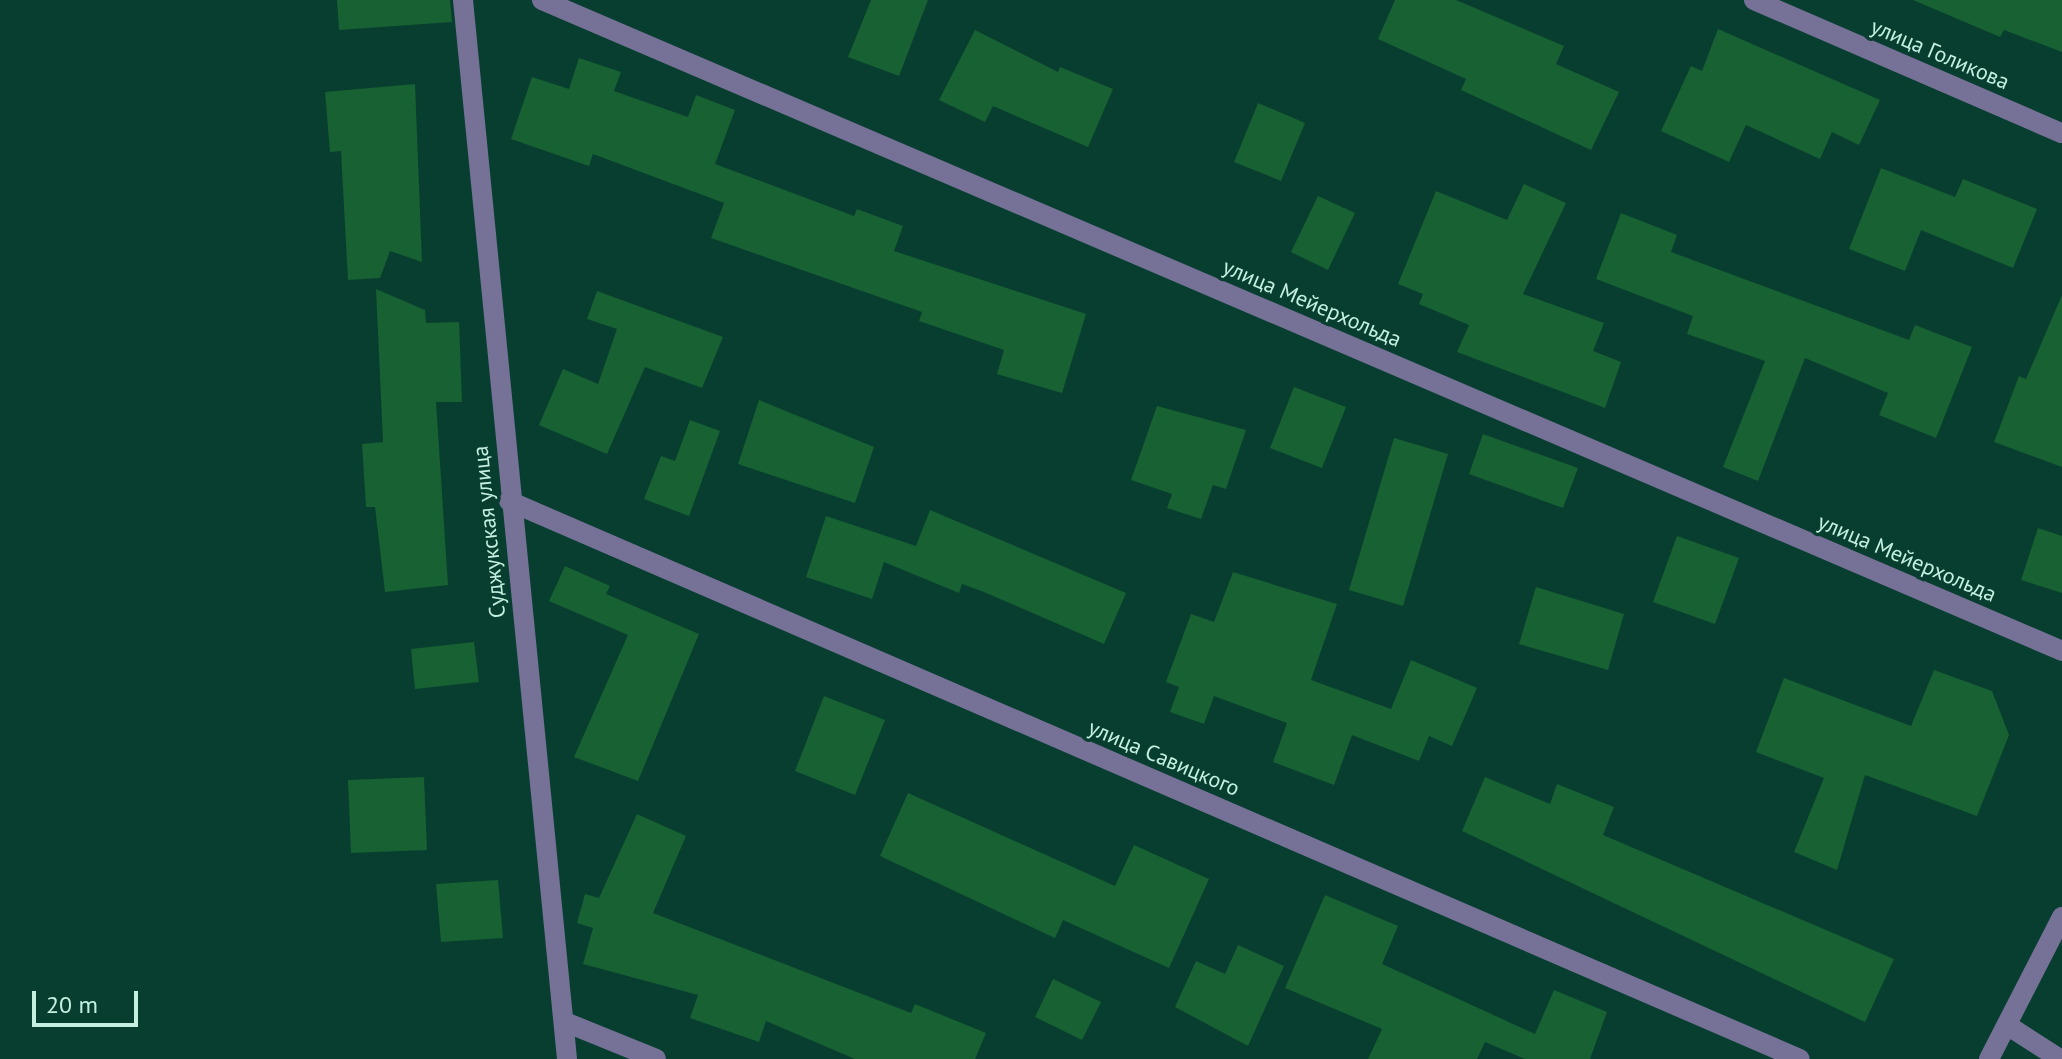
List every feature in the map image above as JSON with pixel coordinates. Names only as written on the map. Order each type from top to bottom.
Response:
[{"type":"street","name":"Суджукская улица","points":[[463,0],[509,501],[567,1059]]},
{"type":"street","name":"улица Мейерхольда","points":[[542,0],[2062,651]]},
{"type":"street","name":"улица Голикова","points":[[1754,0],[2062,133]]},
{"type":"street","name":"улица Савицкого","points":[[509,501],[1800,1059]]},
{"type":"street","points":[[1989,1059],[2062,917]]},
{"type":"street","points":[[565,1022],[656,1059]]},
{"type":"street","points":[[2007,1025],[2060,1059]]},
{"type":"building","points":[[337,0],[450,0],[452,22],[339,30]]},
{"type":"building","points":[[871,0],[928,0],[899,76],[848,57]]},
{"type":"building","points":[[1395,0],[1456,0],[1564,46],[1556,64],[1619,92],[1591,150],[1461,90],[1466,79],[1378,39]]},
{"type":"building","points":[[1913,0],[2062,0],[2062,52],[2004,30],[2000,37]]},
{"type":"building","points":[[1718,29],[1880,100],[1859,145],[1832,132],[1820,159],[1746,125],[1729,162],[1661,131],[1691,66],[1702,71]]},
{"type":"building","points":[[975,30],[1058,72],[1060,67],[1113,89],[1088,147],[993,106],[985,122],[939,100]]},
{"type":"building","points":[[579,58],[621,72],[614,91],[688,117],[696,95],[735,110],[715,164],[854,216],[857,209],[903,226],[894,251],[1086,314],[1062,393],[997,374],[1004,350],[919,321],[922,312],[711,238],[724,203],[593,154],[589,166],[511,139],[532,77],[569,89]]},
{"type":"building","points":[[415,84],[422,262],[390,251],[380,278],[348,280],[341,151],[330,152],[325,92]]},
{"type":"building","points":[[1258,103],[1305,123],[1281,181],[1234,162]]},
{"type":"building","points":[[1881,168],[1955,197],[1963,179],[2037,209],[2013,268],[1921,230],[1905,271],[1849,249]]},
{"type":"building","points":[[1524,184],[1566,203],[1523,294],[1604,323],[1593,351],[1621,362],[1605,408],[1457,352],[1469,325],[1419,304],[1423,294],[1398,284],[1436,191],[1507,220]]},
{"type":"building","points":[[1318,196],[1355,213],[1328,270],[1291,252]]},
{"type":"building","points":[[1621,213],[1677,235],[1671,252],[1909,340],[1915,325],[1972,347],[1936,438],[1879,415],[1888,393],[1805,358],[1758,481],[1723,467],[1765,361],[1687,334],[1693,316],[1596,279]]},
{"type":"building","points":[[376,289],[425,310],[426,323],[459,322],[462,402],[436,402],[448,585],[385,592],[375,507],[366,507],[362,444],[383,442]]},
{"type":"building","points":[[597,291],[723,337],[702,388],[645,367],[607,454],[539,425],[563,369],[598,384],[617,329],[587,319]]},
{"type":"building","points":[[2062,295],[2062,467],[1994,442],[2019,376],[2026,379]]},
{"type":"building","points":[[1294,387],[1346,407],[1322,468],[1270,448]]},
{"type":"building","points":[[759,400],[874,447],[855,503],[738,464]]},
{"type":"building","points":[[1157,406],[1246,430],[1226,489],[1213,485],[1201,519],[1167,508],[1172,494],[1131,480]]},
{"type":"building","points":[[690,420],[720,431],[689,516],[644,499],[661,456],[675,461]]},
{"type":"building","points":[[1483,434],[1578,468],[1563,508],[1469,474]]},
{"type":"building","points":[[1394,438],[1448,454],[1403,606],[1349,590]]},
{"type":"building","points":[[930,510],[1126,593],[1104,644],[984,592],[962,584],[959,593],[884,562],[872,599],[806,577],[826,516],[916,546]]},
{"type":"building","points":[[2038,528],[2062,536],[2062,593],[2021,580]]},
{"type":"building","points":[[1677,536],[1739,558],[1715,624],[1653,602]]},
{"type":"building","points":[[565,566],[610,586],[606,594],[699,634],[638,781],[574,757],[628,635],[549,601]]},
{"type":"building","points":[[1233,572],[1337,604],[1311,680],[1391,709],[1411,660],[1477,688],[1452,746],[1429,736],[1419,761],[1352,735],[1334,785],[1273,762],[1287,723],[1214,696],[1204,724],[1170,712],[1179,687],[1166,682],[1191,614],[1214,622]]},
{"type":"building","points":[[1536,587],[1624,614],[1608,670],[1519,644]]},
{"type":"building","points":[[474,642],[479,682],[415,689],[411,649]]},
{"type":"building","points":[[1934,670],[1992,691],[2009,735],[1977,816],[1865,775],[1837,870],[1794,852],[1824,778],[1756,752],[1784,678],[1911,726]]},
{"type":"building","points":[[824,696],[885,720],[855,795],[795,771]]},
{"type":"building","points":[[424,777],[427,850],[351,853],[348,780]]},
{"type":"building","points":[[1485,777],[1550,804],[1557,784],[1614,807],[1603,835],[1894,959],[1865,1022],[1462,831]]},
{"type":"building","points":[[908,793],[1115,886],[1134,845],[1209,879],[1169,968],[1063,920],[1055,938],[880,856]]},
{"type":"building","points":[[637,814],[686,836],[653,913],[911,1013],[915,1004],[986,1033],[975,1059],[855,1059],[766,1021],[759,1042],[690,1018],[698,995],[583,964],[593,928],[577,923],[585,894],[599,898]]},
{"type":"building","points":[[498,880],[503,938],[441,942],[436,884]]},
{"type":"building","points":[[1325,895],[1398,926],[1382,964],[1535,1034],[1554,990],[1607,1012],[1590,1059],[1525,1059],[1485,1042],[1477,1059],[1368,1059],[1382,1029],[1285,988]]},
{"type":"building","points":[[1238,945],[1284,966],[1248,1046],[1175,1007],[1196,961],[1225,974]]},
{"type":"building","points":[[1053,979],[1101,1002],[1082,1040],[1035,1017]]}]
